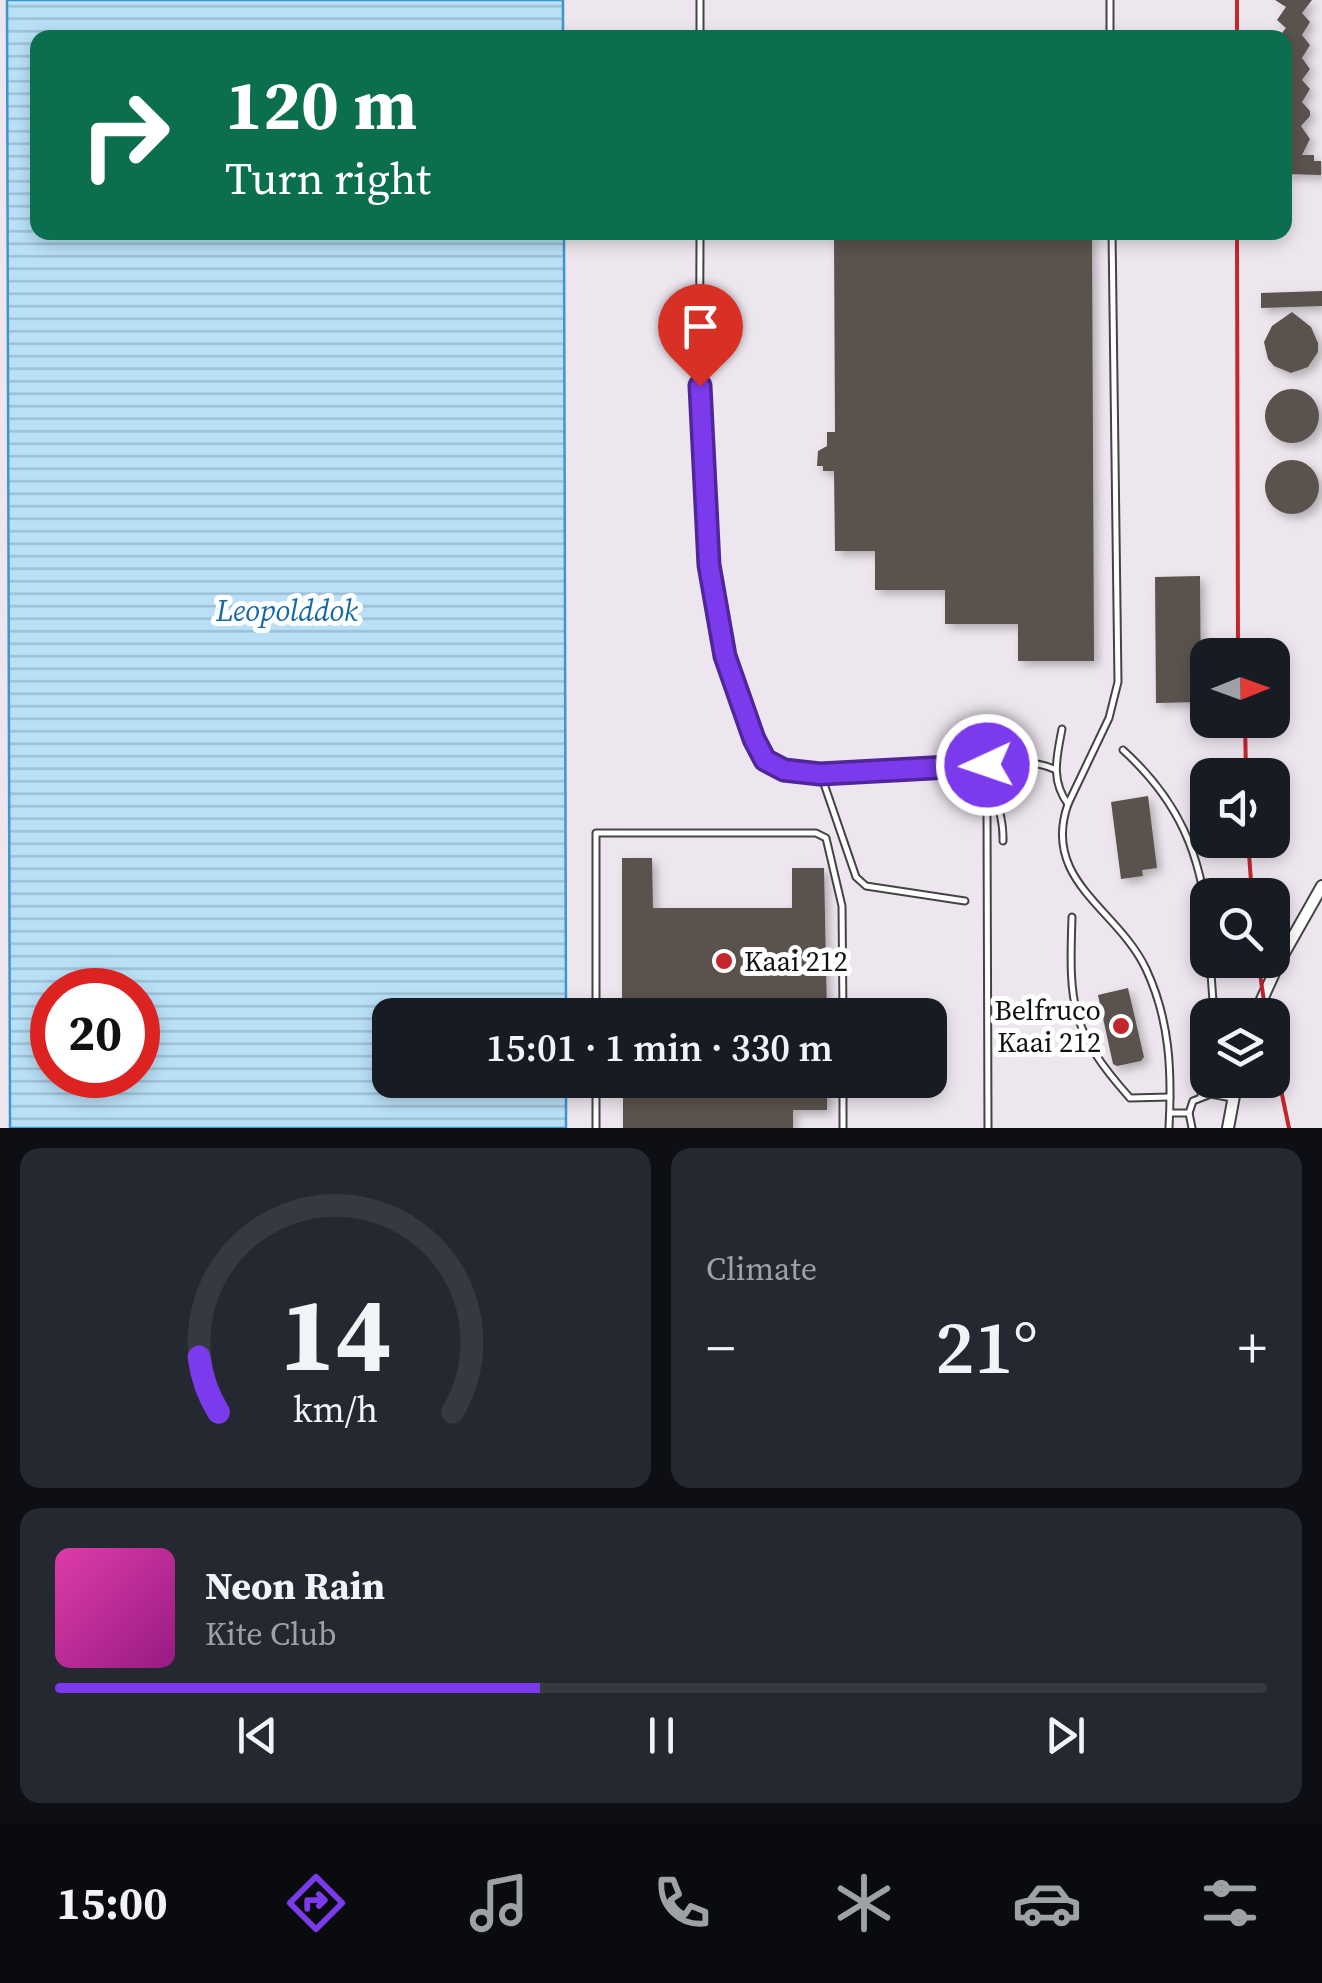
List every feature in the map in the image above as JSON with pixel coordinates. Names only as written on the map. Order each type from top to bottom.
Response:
[{"type":"street","points":[[1262,998],[1278,962],[1322,886]]},
{"type":"street","points":[[1228,1128],[1232,1098]]},
{"type":"lane","points":[[700,0],[700,30]]},
{"type":"lane","points":[[1110,0],[1110,30]]},
{"type":"lane","points":[[700,240],[700,424],[709,565],[725,656],[765,760],[784,770],[820,774],[1024,760],[1054,770]]},
{"type":"lane","points":[[1112,240],[1118,682],[1108,718],[1068,804],[1060,845],[1070,871],[1144,965],[1164,1016],[1170,1062],[1170,1128]]},
{"type":"lane","points":[[1062,729],[1054,770],[1061,795],[1068,804]]},
{"type":"lane","points":[[1123,750],[1170,800],[1188,836],[1200,878]]},
{"type":"lane","points":[[987,765],[993,795],[1004,818],[1004,841]]},
{"type":"lane","points":[[820,774],[856,877],[866,886],[965,901]]},
{"type":"lane","points":[[988,1128],[987,815],[993,795]]},
{"type":"lane","points":[[596,998],[596,834],[816,833],[826,838],[842,906],[842,998]]},
{"type":"lane","points":[[1072,917],[1070,980],[1083,1038],[1100,1065],[1130,1098],[1170,1097]]},
{"type":"lane","points":[[596,1098],[596,1128]]},
{"type":"lane","points":[[843,1098],[844,1128]]},
{"type":"lane","points":[[1192,1128],[1189,1113],[1197,1098]]},
{"type":"lane","points":[[1170,1114],[1189,1113]]},
{"type":"shaded area","points":[[0,0],[7,0],[10,1128],[0,1128]]},
{"type":"shaded area","points":[[563,0],[1322,0],[1322,1128],[566,1128],[566,1098],[947,1098],[947,998],[566,998],[564,240],[1292,240],[1292,30],[563,30]]},
{"type":"water","name":"Leopolddok","points":[[7,0],[563,0],[563,30],[30,30],[30,240],[564,240],[566,998],[372,998],[372,1098],[566,1098],[566,1128],[10,1128]]},
{"type":"building","points":[[1275,0],[1312,0],[1302,13],[1310,22],[1302,35],[1310,45],[1302,58],[1310,69],[1302,80],[1310,89],[1302,102],[1310,116],[1301,126],[1310,139],[1302,155],[1314,155],[1314,161],[1321,161],[1321,175],[1292,174],[1292,30],[1284,30],[1277,20],[1286,7]]},
{"type":"building","points":[[834,240],[1092,240],[1094,661],[1018,661],[1018,624],[945,624],[945,590],[875,590],[875,551],[835,551],[834,471],[823,471],[823,466],[817,466],[818,451],[827,446],[827,432],[835,432]]},
{"type":"building","points":[[1322,291],[1322,306],[1261,308],[1261,293]]},
{"type":"building","points":[[1292,312],[1311,327],[1318,352],[1308,367],[1291,373],[1274,366],[1264,342],[1272,326]]},
{"type":"building","points":[[1292,389],[1311,397],[1319,416],[1311,435],[1292,443],[1273,435],[1265,416],[1273,397]]},
{"type":"building","points":[[1292,460],[1311,468],[1319,487],[1311,506],[1292,514],[1273,506],[1265,487],[1273,468]]},
{"type":"building","points":[[1200,576],[1200,638],[1190,638],[1190,702],[1156,703],[1155,577]]},
{"type":"building","points":[[1148,796],[1157,868],[1142,870],[1143,876],[1121,879],[1111,802]]},
{"type":"building","name":"Kaai 212","points":[[622,858],[652,858],[653,908],[792,908],[792,868],[824,868],[827,998],[622,998]]},
{"type":"building","name":"Belfruco Kaai 212","points":[[1128,988],[1144,1057],[1117,1066],[1113,1064],[1098,995]]},
{"type":"building","points":[[623,1098],[827,1098],[827,1110],[793,1110],[793,1128],[623,1128]]},
{"type":"railway","points":[[1237,0],[1237,30]]},
{"type":"railway","points":[[1237,240],[1238,638]]},
{"type":"railway","points":[[1245,738],[1246,758]]},
{"type":"railway","points":[[1249,858],[1251,878]]},
{"type":"railway","points":[[1261,978],[1264,998]]},
{"type":"railway","points":[[1283,1098],[1289,1128]]},
{"type":"place","name":"Kaai 212","points":[[724,961]]},
{"type":"place","name":"Belfruco Kaai 212","points":[[1121,1026]]},
{"type":"route","points":[[700,386],[709,565],[725,656],[765,760],[784,770],[820,774],[987,765]]}]
